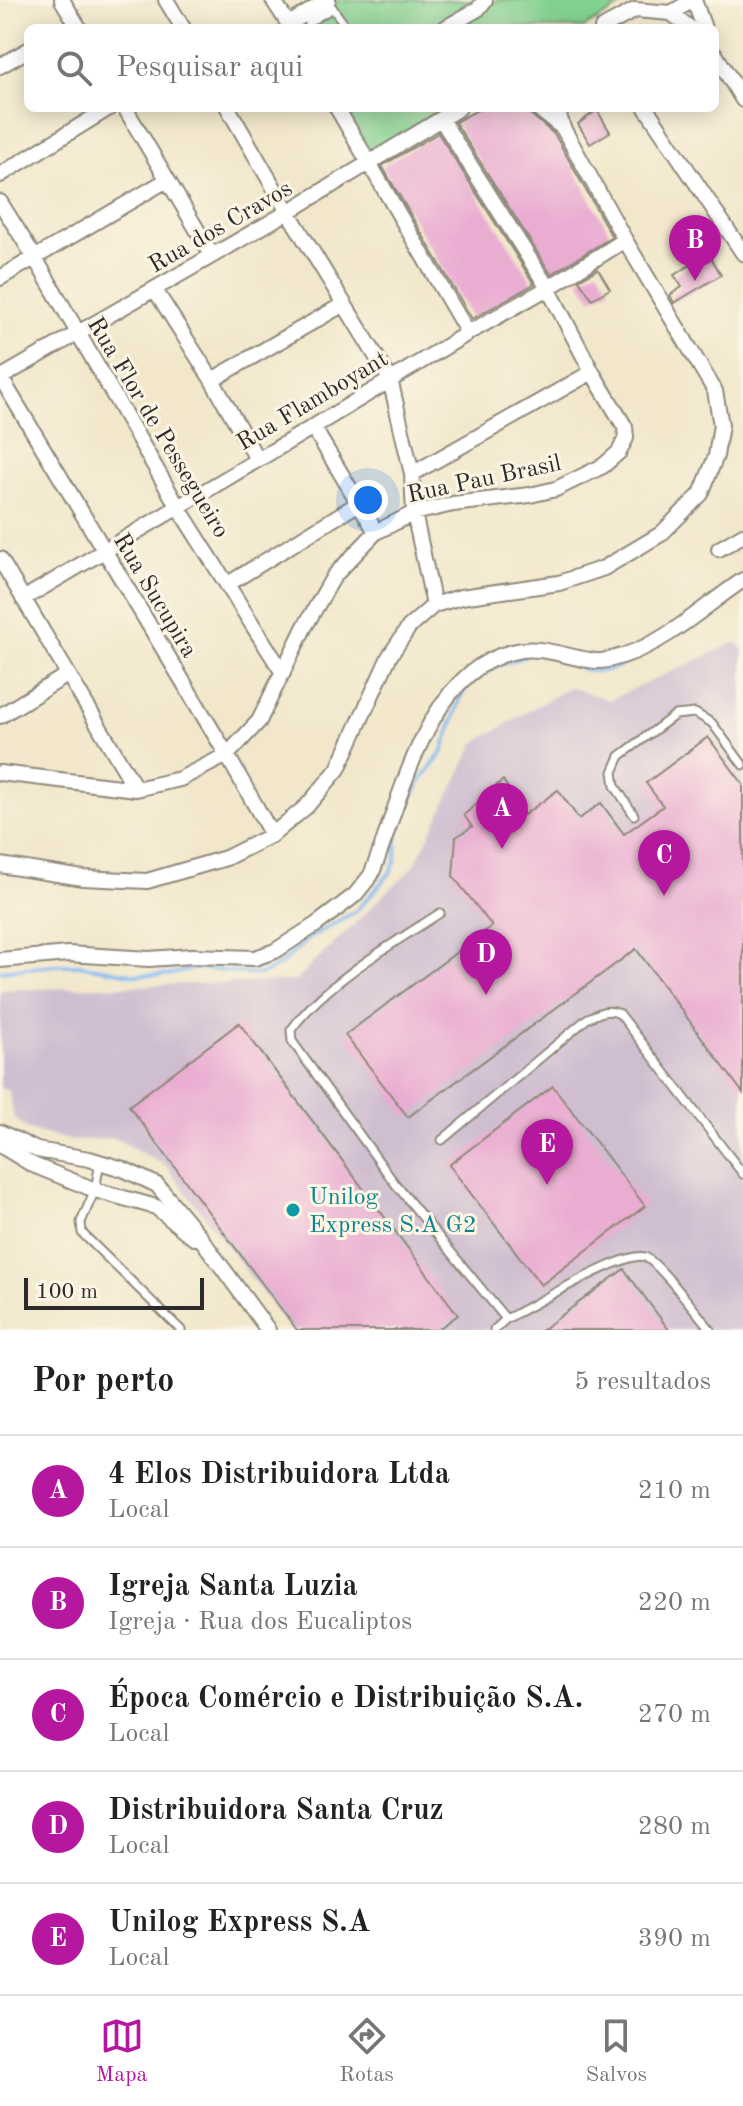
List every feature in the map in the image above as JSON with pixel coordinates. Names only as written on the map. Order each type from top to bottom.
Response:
[{"type":"street","points":[[62,0],[72,24]]},
{"type":"street","points":[[166,0],[181,24]]},
{"type":"street","points":[[273,0],[289,24]]},
{"type":"street","points":[[452,24],[478,9],[485,0]]},
{"type":"street","points":[[671,13],[694,0],[703,24]]},
{"type":"street","points":[[293,24],[329,3]]},
{"type":"street","points":[[609,24],[635,10],[671,13],[685,24]]},
{"type":"street","points":[[0,66],[24,52]]},
{"type":"street","points":[[719,61],[743,100]]},
{"type":"street","points":[[0,175],[102,112]]},
{"type":"street","points":[[127,112],[212,255]]},
{"type":"street","points":[[230,112],[390,379],[412,474],[414,513],[434,605]]},
{"type":"street","points":[[339,112],[468,333]]},
{"type":"street","name":"Rua dos Cravos","points":[[0,378],[370,164],[452,112]]},
{"type":"street","points":[[542,112],[563,128]]},
{"type":"street","points":[[0,865],[83,878],[147,881],[226,858],[272,835],[307,806],[338,769],[389,657],[409,627],[434,605],[461,597],[559,583],[604,568],[661,534],[701,494],[716,456],[721,425],[715,391],[625,240],[563,128],[558,112]]},
{"type":"street","points":[[649,112],[743,253]]},
{"type":"street","name":"Rua Pau Brasil","points":[[0,773],[136,789],[180,779],[227,755],[259,721],[334,576],[376,532],[414,513],[556,489],[603,466],[619,452],[626,438],[625,427],[548,288],[441,119]]},
{"type":"street","points":[[0,278],[167,180]]},
{"type":"street","name":"Rua Flor de Pessegueiro","points":[[0,202],[178,507],[283,673]]},
{"type":"street","name":"Rua Flamboyant","points":[[23,599],[625,240]]},
{"type":"street","points":[[155,290],[257,459]]},
{"type":"street","points":[[212,380],[344,304]]},
{"type":"street","points":[[412,474],[592,372]]},
{"type":"street","name":"Rua Sucupira","points":[[0,378],[272,835]]},
{"type":"street","points":[[313,427],[376,532]]},
{"type":"street","points":[[228,584],[359,503]]},
{"type":"street","points":[[719,549],[743,535]]},
{"type":"street","points":[[0,559],[136,789]]},
{"type":"street","points":[[0,960],[68,954],[149,959],[192,956],[255,958],[275,951],[355,895],[371,875],[428,728],[446,700],[470,673],[511,652],[538,649],[599,662],[624,655],[685,624],[743,580]]},
{"type":"street","points":[[0,716],[67,675]]},
{"type":"street","points":[[0,1132],[37,1150],[100,1162],[132,1172],[157,1185],[268,1330]]},
{"type":"street","points":[[0,1145],[33,1165],[95,1190],[156,1207],[209,1251]]},
{"type":"street","points":[[125,1197],[132,1172]]},
{"type":"lane","points":[[309,24],[329,3],[344,24]]},
{"type":"lane","points":[[634,815],[615,786],[613,772],[620,756],[675,715],[695,713],[712,723],[743,765]]},
{"type":"lane","points":[[440,913],[362,964],[300,1018],[291,1030],[292,1041],[393,1181],[506,1319]]},
{"type":"lane","points":[[442,1140],[588,1018],[604,1010],[614,1011],[620,1014],[743,1174]]},
{"type":"lane","points":[[100,1162],[95,1190],[81,1222],[82,1233],[181,1330]]},
{"type":"lane","points":[[494,1330],[506,1319],[606,1266],[636,1257],[646,1258],[657,1268],[711,1330]]},
{"type":"shaded area","points":[[737,642],[743,650],[743,1330],[291,1330],[166,1166],[115,1138],[73,1141],[29,1130],[14,1118],[9,1090],[0,1088],[0,990],[295,981],[414,866],[475,743],[569,687],[609,700]]},
{"type":"green space","points":[[335,0],[485,0],[444,24],[294,24]]},
{"type":"green space","points":[[497,0],[631,0],[591,24],[456,24]]},
{"type":"green space","points":[[340,112],[441,112],[366,156]]},
{"type":"building","points":[[474,112],[528,112],[555,135],[612,237],[551,274],[455,122]]},
{"type":"building","points":[[598,112],[610,132],[590,144],[578,124]]},
{"type":"building","points":[[438,133],[534,284],[472,319],[382,166]]},
{"type":"building","points":[[709,254],[721,275],[674,303],[670,295],[682,287],[674,275]]},
{"type":"building","points":[[598,269],[610,289],[592,299],[579,280]]},
{"type":"building","points":[[708,737],[743,784],[743,1093],[636,949],[408,1117],[345,1035],[492,926],[453,876],[456,837],[472,827],[464,815],[503,780],[524,815],[558,790],[579,819],[601,803],[624,834],[663,806],[646,783]]},
{"type":"building","name":"Unilog Express S.A G2","points":[[239,1023],[458,1315],[437,1330],[297,1330],[129,1106]]},
{"type":"building","points":[[553,1086],[645,1206],[541,1285],[449,1165]]},
{"type":"building","points":[[624,1269],[669,1330],[542,1330]]},
{"type":"waterway","points":[[731,596],[743,589]]},
{"type":"waterway","points":[[478,677],[499,665],[524,657]]},
{"type":"waterway","points":[[571,663],[579,668],[604,671],[637,658]]},
{"type":"waterway","points":[[0,971],[78,965],[137,975],[169,975],[196,968],[260,975],[280,965],[309,938],[356,911],[390,873],[396,860],[397,835],[406,808],[443,751],[461,696],[468,685]]},
{"type":"place","name":"Igreja Santa Luzia","points":[[695,281]]},
{"type":"place","name":"4 Elos Distribuidora Ltda","points":[[502,849]]},
{"type":"place","name":"Época Comércio e Distribuição S.A.","points":[[664,896]]},
{"type":"place","name":"Distribuidora Santa Cruz","points":[[486,995]]},
{"type":"place","name":"Unilog Express S.A","points":[[547,1185]]},
{"type":"place","name":"Unilog Express S.A G2","points":[[293,1210]]}]
